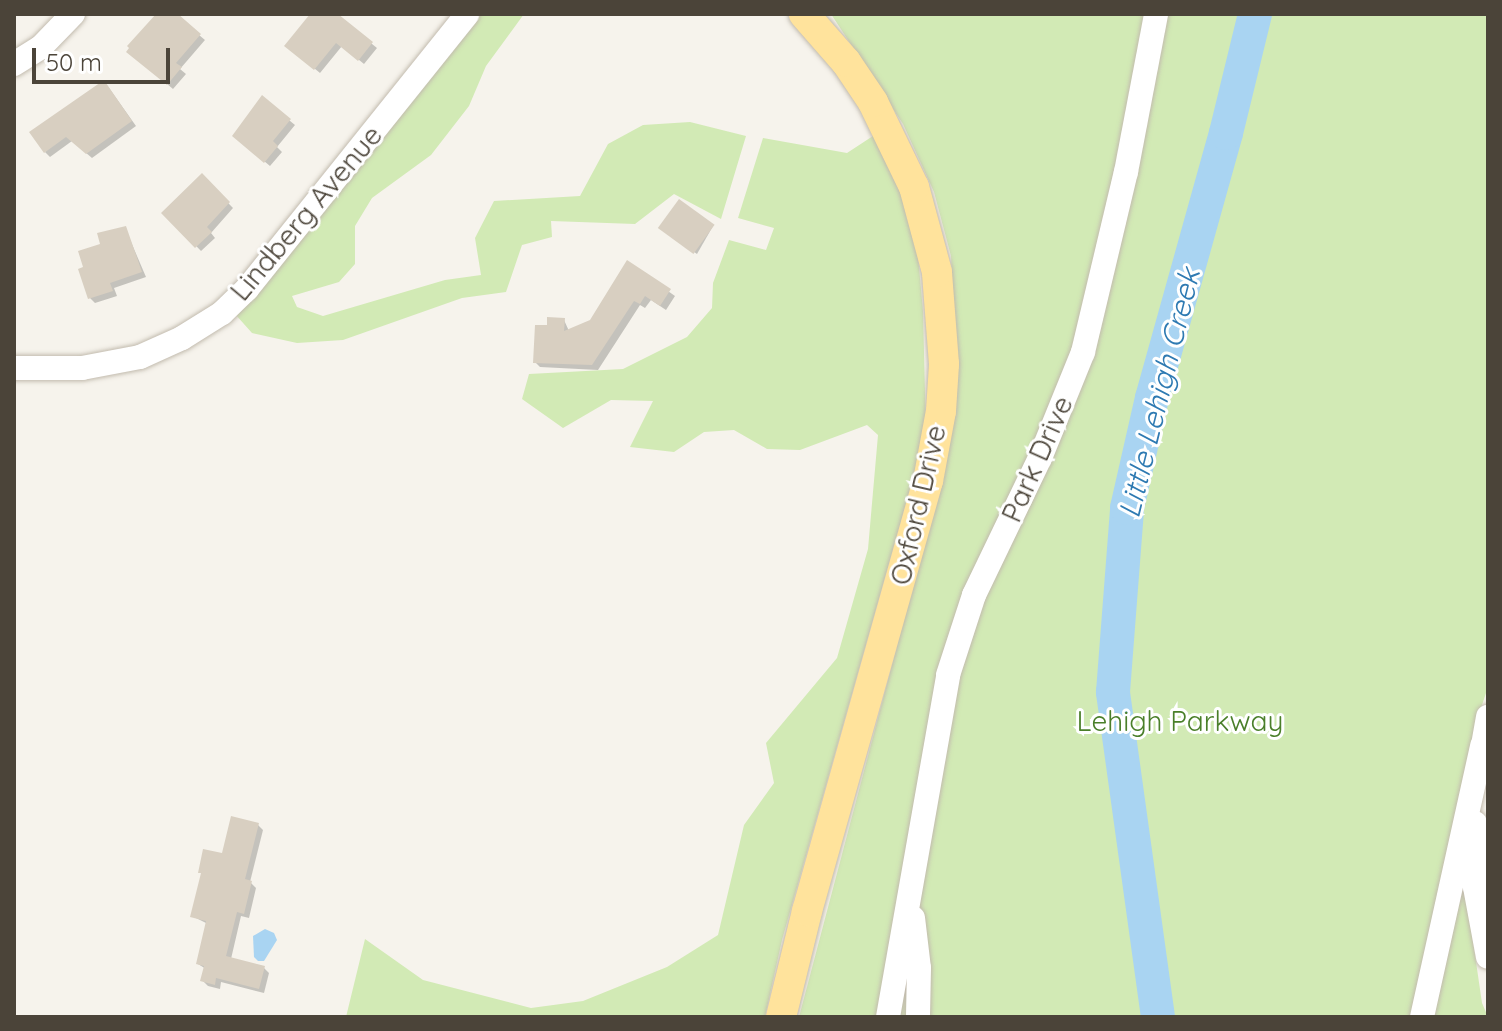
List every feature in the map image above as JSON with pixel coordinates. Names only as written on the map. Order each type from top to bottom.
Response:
[{"type":"main road","name":"Oxford Drive","points":[[781,1017],[807,911],[928,481],[941,411],[944,364],[937,272],[914,187],[873,102],[846,62],[804,14]]},
{"type":"street","points":[[14,64],[41,47],[73,14]]},
{"type":"street","name":"Lindberg Avenue","points":[[14,368],[82,368],[140,357],[182,338],[222,313],[247,289],[467,14]]},
{"type":"street","name":"Park Drive","points":[[888,1017],[948,675],[974,595],[1040,458],[1083,352],[1126,172],[1156,14]]},
{"type":"street","points":[[1422,1017],[1488,717]]},
{"type":"street","points":[[1482,746],[1474,847],[1475,887],[1488,957]]},
{"type":"street","name":"Park Drive","points":[[909,900],[919,968],[918,1017]]},
{"type":"green space","points":[[478,14],[524,14],[486,66],[469,106],[431,155],[372,198],[355,226],[355,264],[339,282],[292,296],[297,307],[323,316],[445,280],[481,275],[475,238],[494,201],[580,196],[608,144],[643,125],[690,122],[746,136],[721,219],[674,194],[635,224],[551,221],[552,237],[522,245],[506,292],[462,298],[343,340],[297,343],[252,333],[235,314]]},
{"type":"green space","name":"Lehigh Parkway","points":[[831,14],[1488,14],[1488,687],[1477,720],[1460,852],[1482,1003],[1488,1017],[799,1017],[929,525],[954,320],[951,256],[934,192],[903,124]]},
{"type":"green space","points":[[876,134],[898,181],[916,234],[923,311],[926,433],[782,940],[765,1017],[346,1017],[365,939],[423,980],[531,1008],[583,1001],[667,967],[718,935],[744,825],[774,783],[766,743],[837,658],[868,549],[878,435],[867,425],[800,450],[767,449],[734,430],[704,432],[674,452],[630,447],[653,401],[611,400],[563,428],[522,399],[529,374],[623,369],[687,337],[712,308],[713,283],[729,240],[766,250],[774,228],[738,218],[763,138],[847,153]]},
{"type":"water","points":[[265,929],[274,933],[277,940],[264,961],[258,961],[254,957],[253,936]]},
{"type":"building","points":[[156,14],[178,14],[201,34],[176,63],[182,67],[167,85],[126,52],[127,46]]},
{"type":"building","points":[[310,14],[338,14],[373,42],[358,61],[336,43],[314,70],[284,46]]},
{"type":"building","points":[[104,80],[132,121],[86,154],[66,137],[44,153],[29,132]]},
{"type":"building","points":[[262,95],[291,119],[273,141],[278,146],[264,163],[232,136]]},
{"type":"building","points":[[202,173],[230,202],[207,227],[212,232],[195,248],[161,213]]},
{"type":"building","points":[[679,199],[715,225],[693,254],[658,228]]},
{"type":"building","points":[[126,226],[142,272],[110,283],[113,291],[88,299],[78,269],[83,267],[78,251],[100,244],[97,233]]},
{"type":"building","points":[[627,260],[671,289],[660,306],[645,296],[640,304],[634,301],[592,365],[533,363],[535,325],[547,325],[547,317],[565,318],[564,331],[590,320]]},
{"type":"building","points":[[231,816],[259,823],[245,879],[252,881],[244,914],[237,912],[226,956],[265,966],[259,989],[216,978],[215,985],[200,981],[204,966],[196,964],[206,921],[190,917],[201,873],[198,873],[203,849],[222,853]]},
{"type":"waterway","name":"Little Lehigh Creek","points":[[1158,1017],[1113,692],[1127,508],[1152,398],[1226,133],[1255,14]]}]
